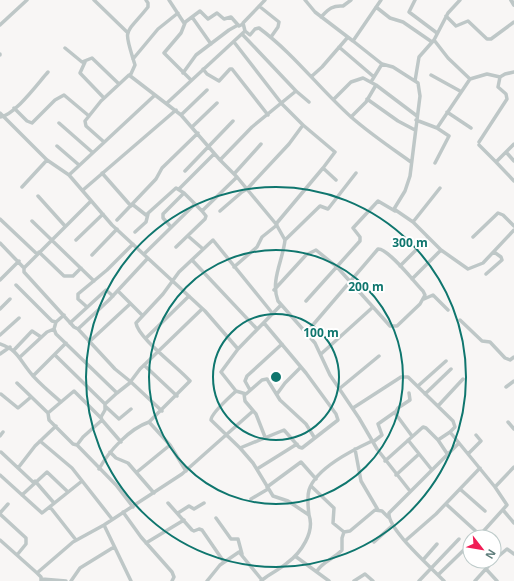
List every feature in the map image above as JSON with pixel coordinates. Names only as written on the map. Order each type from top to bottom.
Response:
[{"type":"street","points":[[0,25],[27,0]]},
{"type":"street","points":[[94,0],[127,32]]},
{"type":"street","points":[[104,142],[84,123],[104,98],[127,76],[130,76],[135,67],[126,40],[127,32],[148,7],[146,0]]},
{"type":"street","points":[[169,0],[185,23]]},
{"type":"street","points":[[183,73],[193,58],[229,30],[238,25],[240,26],[265,0]]},
{"type":"street","points":[[305,0],[321,17],[382,64],[393,67],[419,84],[420,96],[407,186],[394,207],[395,211]]},
{"type":"street","points":[[321,17],[332,7],[338,5],[342,6],[351,0]]},
{"type":"street","points":[[354,41],[381,0]]},
{"type":"street","points":[[415,0],[409,12],[437,33]]},
{"type":"street","points":[[415,81],[419,57],[433,41],[446,16],[460,0]]},
{"type":"street","points":[[511,0],[514,5]]},
{"type":"street","points":[[259,6],[279,22],[278,28],[271,36]]},
{"type":"street","points":[[376,7],[390,18],[404,22],[433,41],[470,79]]},
{"type":"street","points":[[191,80],[164,53],[181,34],[185,23],[201,11],[208,19],[218,13],[224,20],[231,18],[238,25]]},
{"type":"street","points":[[132,59],[158,30],[178,13]]},
{"type":"street","points":[[446,16],[456,26],[468,21],[487,39],[491,39],[514,22]]},
{"type":"street","points":[[192,17],[211,44]]},
{"type":"street","points":[[243,23],[244,33],[296,91],[309,102]]},
{"type":"street","points":[[244,33],[250,35],[256,29],[260,28],[271,36],[351,117],[411,162]]},
{"type":"street","points":[[167,103],[244,33]]},
{"type":"street","points":[[312,76],[322,67],[348,37]]},
{"type":"street","points":[[234,42],[282,104],[303,125],[335,152],[324,168],[277,225],[262,238],[257,247],[234,267]]},
{"type":"street","points":[[339,47],[374,77]]},
{"type":"street","points":[[65,48],[79,61],[84,62],[92,58],[119,84]]},
{"type":"street","points":[[84,62],[80,73],[104,98]]},
{"type":"street","points":[[371,82],[382,64]]},
{"type":"street","points":[[203,69],[207,74],[219,81],[230,69],[234,70],[268,115]]},
{"type":"street","points":[[2,117],[14,108],[48,72]]},
{"type":"street","points":[[437,128],[460,91],[470,79],[487,74],[500,77],[514,72]]},
{"type":"street","points":[[130,76],[181,115],[198,133],[214,154],[248,189],[277,225],[285,240]]},
{"type":"street","points":[[431,76],[460,91]]},
{"type":"street","points":[[500,77],[498,87],[506,94],[507,99],[479,144],[514,181]]},
{"type":"street","points":[[334,99],[354,80],[363,78],[376,85],[417,116]]},
{"type":"street","points":[[351,117],[367,100],[376,85]]},
{"type":"street","points":[[181,115],[207,90]]},
{"type":"street","points":[[220,160],[252,127],[296,91]]},
{"type":"street","points":[[14,108],[27,121],[32,123],[55,100],[64,95],[89,116]]},
{"type":"street","points":[[69,175],[92,152],[122,127],[138,109],[155,95]]},
{"type":"street","points":[[367,100],[398,121],[415,130]]},
{"type":"street","points":[[192,127],[217,103]]},
{"type":"street","points":[[83,190],[176,110]]},
{"type":"street","points":[[447,112],[471,128]]},
{"type":"street","points":[[0,113],[2,117],[47,160],[69,175],[117,230],[189,296],[238,349]]},
{"type":"street","points":[[416,120],[448,134],[449,137],[435,164]]},
{"type":"street","points":[[185,170],[233,121]]},
{"type":"street","points":[[59,123],[92,152]]},
{"type":"street","points":[[220,211],[242,192],[248,189],[289,144],[303,125]]},
{"type":"street","points":[[117,220],[156,179],[162,168],[198,133]]},
{"type":"street","points":[[202,211],[236,175],[261,144]]},
{"type":"street","points":[[496,162],[514,144]]},
{"type":"street","points":[[57,146],[79,165]]},
{"type":"street","points":[[506,152],[514,161]]},
{"type":"street","points":[[135,232],[146,222],[148,214],[176,188],[179,189],[214,154]]},
{"type":"street","points":[[22,187],[47,160]]},
{"type":"street","points":[[324,168],[336,180]]},
{"type":"street","points":[[102,173],[132,205],[144,215],[148,214]]},
{"type":"street","points":[[356,173],[328,209],[320,206],[285,240],[274,290],[278,301],[306,332],[321,354],[330,375],[353,408],[385,461],[410,491]]},
{"type":"street","points":[[413,222],[440,188]]},
{"type":"street","points":[[176,248],[205,219],[206,216],[179,189]]},
{"type":"street","points":[[171,227],[163,218],[163,214],[184,193]]},
{"type":"street","points":[[38,196],[65,226]]},
{"type":"street","points":[[24,268],[91,201]]},
{"type":"street","points":[[306,301],[360,241],[360,237],[353,227],[377,202],[381,202],[413,222],[442,250],[468,269],[483,263],[514,230]]},
{"type":"street","points":[[144,254],[195,204]]},
{"type":"street","points":[[473,237],[498,213],[503,215],[514,226]]},
{"type":"street","points":[[76,240],[103,214]]},
{"type":"street","points":[[0,218],[64,276],[72,276],[81,268]]},
{"type":"street","points":[[32,221],[94,281]]},
{"type":"street","points":[[92,255],[117,230]]},
{"type":"street","points":[[188,236],[203,249]]},
{"type":"street","points":[[400,266],[428,238]]},
{"type":"street","points":[[98,469],[110,452],[139,427],[149,422],[162,411],[190,382],[146,338],[136,326],[136,323],[172,281],[213,240],[273,314]]},
{"type":"street","points":[[0,243],[19,261],[24,268],[24,272],[70,323],[78,329],[115,369],[162,411]]},
{"type":"street","points":[[87,307],[78,299],[78,295],[133,244]]},
{"type":"street","points":[[306,332],[378,249],[383,250],[412,279],[423,291],[424,299]]},
{"type":"street","points":[[274,290],[306,255],[314,250],[319,251],[337,267],[387,324],[394,327],[424,299],[433,295],[448,310]]},
{"type":"street","points":[[412,279],[442,250]]},
{"type":"street","points":[[486,274],[502,260],[501,257],[494,252]]},
{"type":"street","points":[[78,329],[118,291],[148,258]]},
{"type":"street","points":[[192,260],[258,329]]},
{"type":"street","points":[[0,279],[19,261]]},
{"type":"street","points":[[16,285],[52,321],[56,322]]},
{"type":"street","points":[[70,323],[106,290],[113,296]]},
{"type":"street","points":[[118,291],[142,315]]},
{"type":"street","points":[[146,338],[189,296]]},
{"type":"street","points":[[0,309],[10,299]]},
{"type":"street","points":[[89,342],[130,304]]},
{"type":"street","points":[[244,394],[236,391],[220,372],[238,349],[281,305]]},
{"type":"street","points":[[321,354],[373,307]]},
{"type":"street","points":[[77,445],[83,437],[102,419],[105,405],[131,382],[144,365],[202,309]]},
{"type":"street","points":[[64,315],[56,322],[54,329],[56,334],[117,393]]},
{"type":"street","points":[[0,335],[19,318]]},
{"type":"street","points":[[460,320],[482,341],[491,344],[505,358],[510,360],[514,357]]},
{"type":"street","points":[[240,448],[285,430],[302,448],[314,437],[337,421],[338,418],[301,367],[264,322]]},
{"type":"street","points":[[20,357],[41,337],[54,329]]},
{"type":"street","points":[[14,350],[32,331],[41,337]]},
{"type":"street","points":[[33,376],[66,343]]},
{"type":"street","points":[[0,344],[14,350],[33,376],[61,402]]},
{"type":"street","points":[[250,390],[245,381],[247,376],[282,344]]},
{"type":"street","points":[[0,354],[10,347]]},
{"type":"street","points":[[55,354],[119,419],[131,409]]},
{"type":"street","points":[[339,388],[379,356]]},
{"type":"street","points":[[418,386],[446,361]]},
{"type":"street","points":[[144,365],[177,396]]},
{"type":"street","points":[[277,394],[285,382],[301,367]]},
{"type":"street","points":[[425,394],[451,369]]},
{"type":"street","points":[[353,408],[401,377],[408,376],[455,424],[450,432],[438,440]]},
{"type":"street","points":[[244,394],[265,378],[269,381],[280,400],[306,424],[314,437]]},
{"type":"street","points":[[438,406],[463,379]]},
{"type":"street","points":[[506,387],[514,381]]},
{"type":"street","points":[[17,383],[48,413],[48,418],[73,444],[77,445],[98,469],[116,485],[132,507]]},
{"type":"street","points":[[48,413],[74,391],[102,419],[121,442]]},
{"type":"street","points":[[236,391],[211,418],[213,422],[240,448],[257,469],[273,496],[288,502],[309,515]]},
{"type":"street","points":[[216,518],[231,539],[238,539],[241,545],[242,554],[262,580],[295,556],[310,531],[311,526],[308,494],[316,479],[334,461],[382,435],[378,424],[410,400],[409,393]]},
{"type":"street","points":[[1,394],[18,408],[31,397]]},
{"type":"street","points":[[244,394],[245,401],[253,411],[265,437]]},
{"type":"street","points":[[38,573],[76,540],[104,525],[186,471],[253,411]]},
{"type":"street","points":[[395,412],[412,436]]},
{"type":"street","points":[[149,422],[170,445],[186,471]]},
{"type":"street","points":[[508,422],[514,429]]},
{"type":"street","points":[[18,468],[40,441],[56,426]]},
{"type":"street","points":[[385,461],[424,427],[438,440],[448,455]]},
{"type":"street","points":[[0,436],[3,432]]},
{"type":"street","points":[[446,504],[480,535],[503,510],[507,503],[450,432]]},
{"type":"street","points":[[468,454],[481,442],[476,435]]},
{"type":"street","points":[[408,440],[432,470]]},
{"type":"street","points":[[40,441],[72,468],[112,519]]},
{"type":"street","points":[[388,517],[391,509],[459,443]]},
{"type":"street","points":[[257,469],[297,444]]},
{"type":"street","points":[[138,472],[170,445]]},
{"type":"street","points":[[355,449],[361,480],[378,510],[388,517],[392,525],[405,541],[444,581]]},
{"type":"street","points":[[2,452],[54,503]]},
{"type":"street","points":[[110,452],[116,458],[128,463],[138,472],[154,493]]},
{"type":"street","points":[[396,475],[419,454]]},
{"type":"street","points":[[251,499],[268,488],[301,462],[316,479]]},
{"type":"street","points":[[495,487],[514,467]]},
{"type":"street","points":[[405,541],[446,504],[480,468]]},
{"type":"street","points":[[22,495],[34,482],[47,472],[68,492]]},
{"type":"street","points":[[0,475],[42,513],[82,481]]},
{"type":"street","points":[[311,486],[332,504],[335,512],[333,523],[344,532],[350,531],[373,511],[378,510]]},
{"type":"street","points":[[460,489],[485,511]]},
{"type":"street","points":[[168,503],[193,531],[199,529],[202,530],[224,562]]},
{"type":"street","points":[[178,513],[188,506],[194,509],[204,503]]},
{"type":"street","points":[[8,504],[0,513],[26,538],[26,544],[17,555]]},
{"type":"street","points":[[50,507],[76,540]]},
{"type":"street","points":[[503,510],[514,522]]},
{"type":"street","points":[[123,512],[146,543],[172,572],[174,577],[172,581]]},
{"type":"street","points":[[146,543],[184,520]]},
{"type":"street","points":[[104,525],[131,581]]},
{"type":"street","points":[[374,542],[392,525]]},
{"type":"street","points":[[317,571],[323,562],[331,559],[342,550],[342,538],[344,532]]},
{"type":"street","points":[[419,581],[458,539]]},
{"type":"street","points":[[0,540],[38,573],[42,580],[66,581]]},
{"type":"street","points":[[423,560],[437,544]]},
{"type":"street","points":[[502,552],[504,550],[510,550],[514,546]]},
{"type":"street","points":[[71,581],[80,568],[114,547]]},
{"type":"street","points":[[510,550],[514,554]]},
{"type":"street","points":[[438,575],[462,552]]},
{"type":"street","points":[[209,580],[224,562],[238,553],[242,554]]},
{"type":"street","points":[[295,556],[329,581]]},
{"type":"street","points":[[475,581],[486,569],[497,581]]},
{"type":"street","points":[[354,581],[365,574],[373,581]]}]
